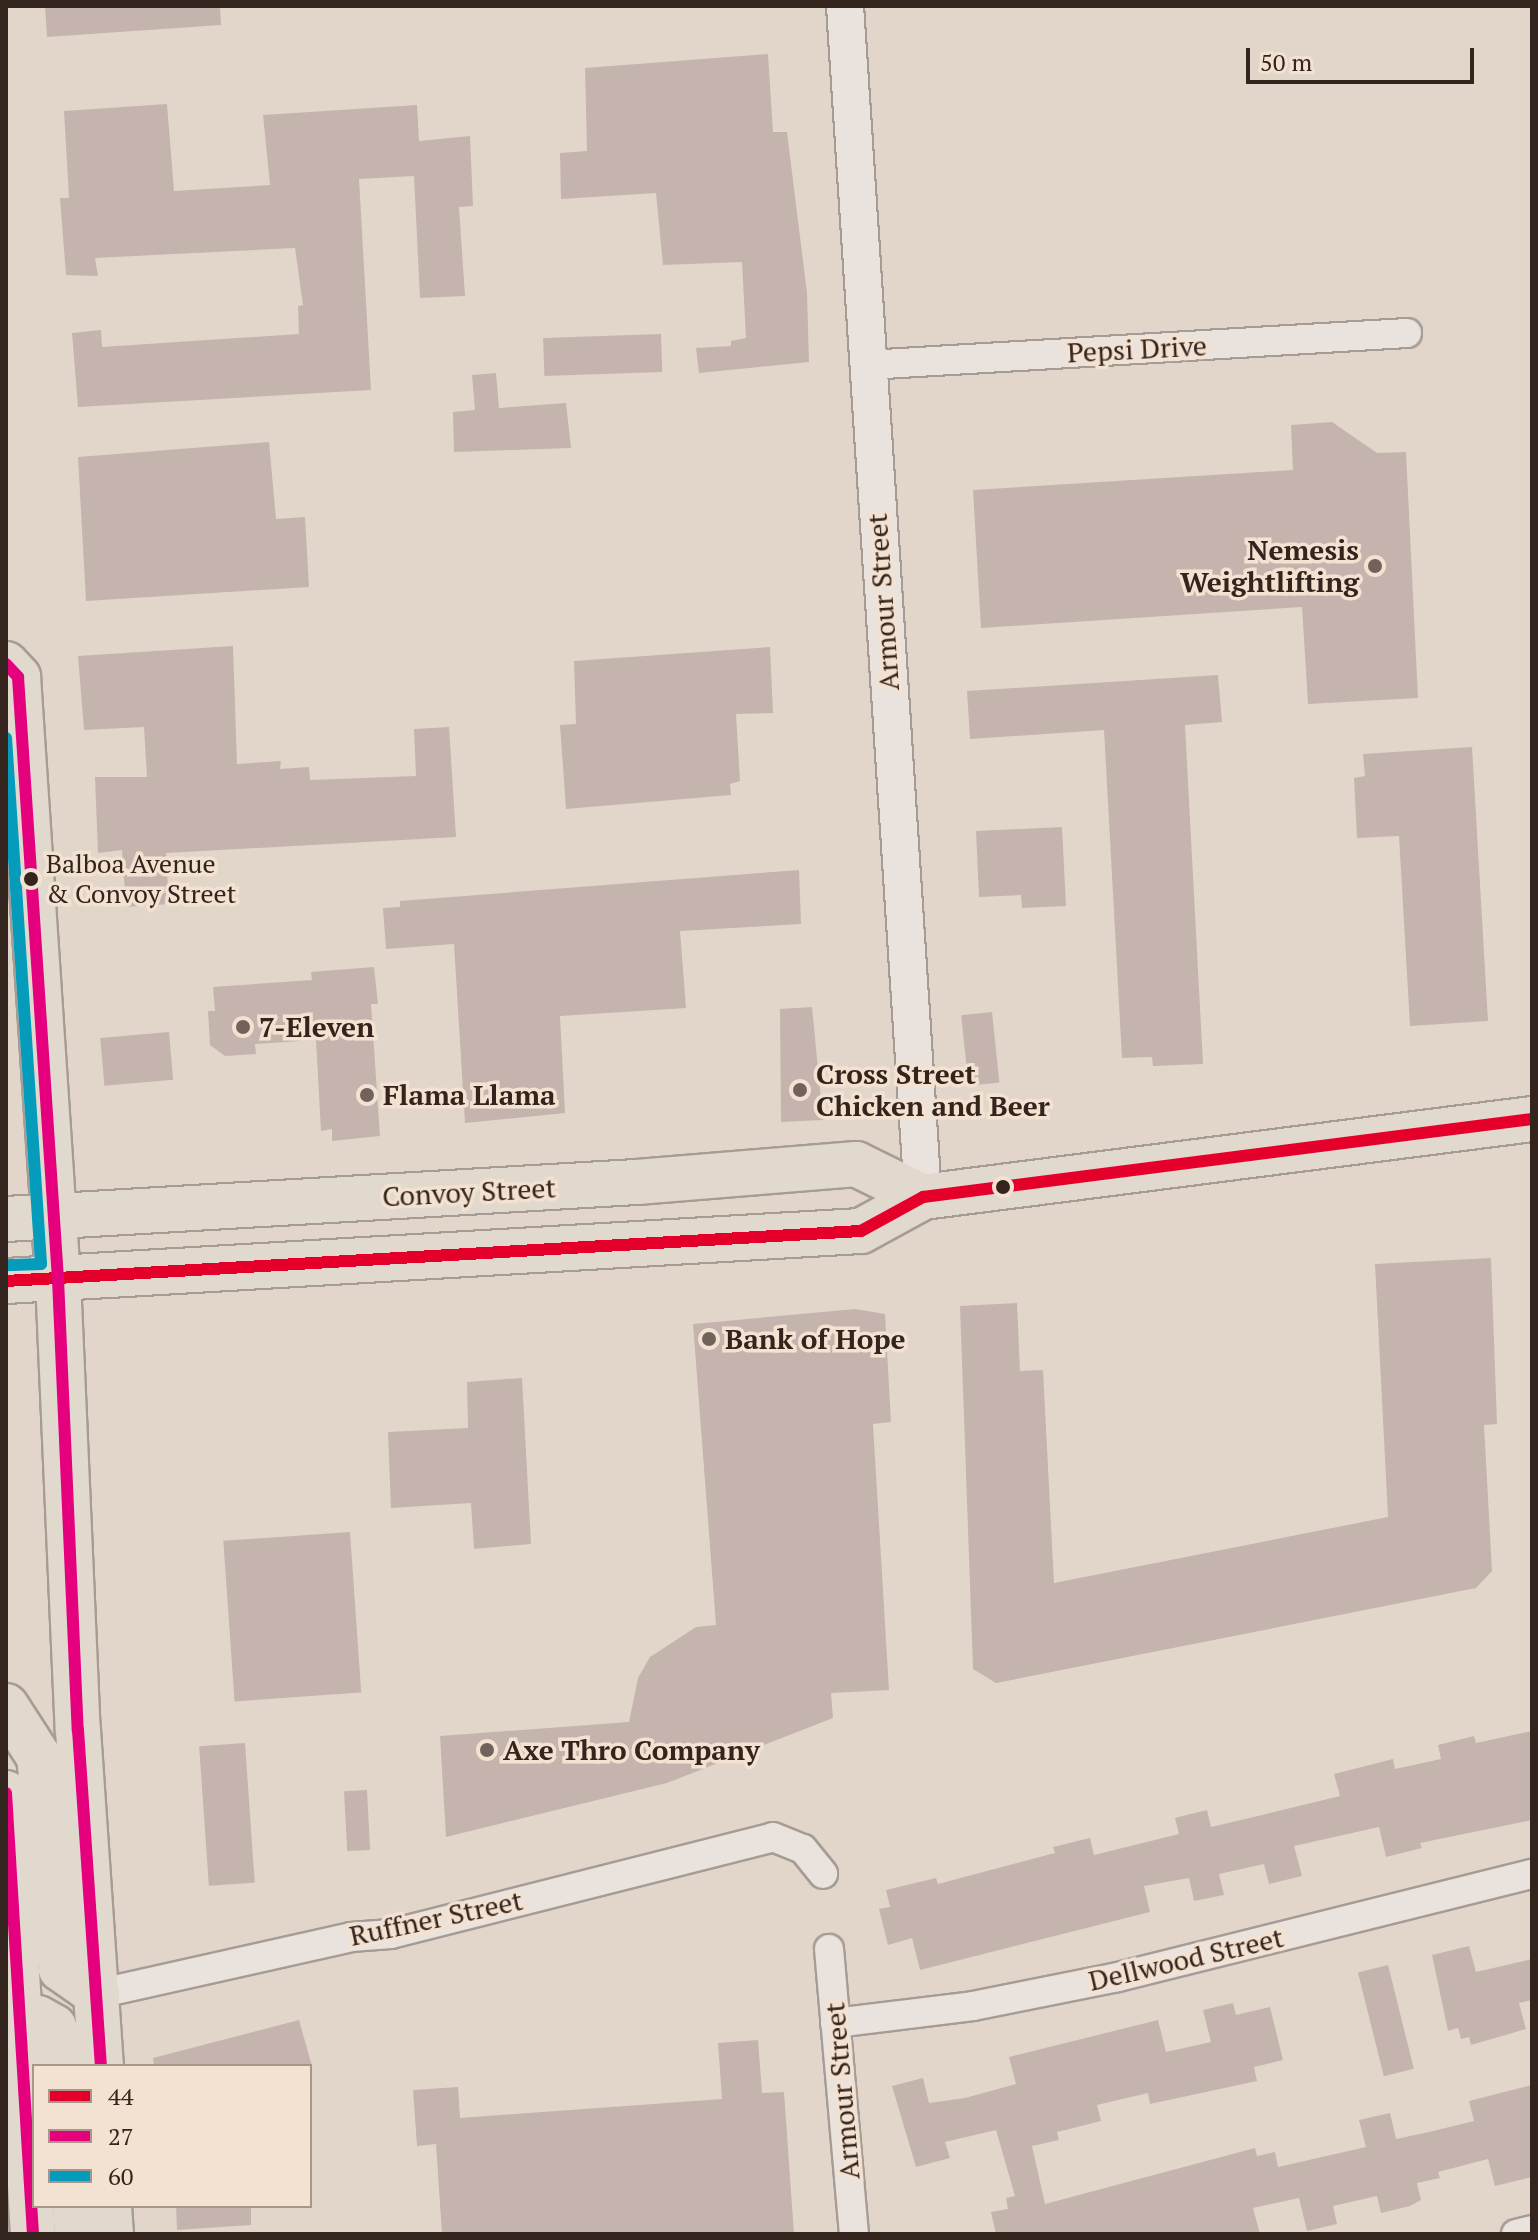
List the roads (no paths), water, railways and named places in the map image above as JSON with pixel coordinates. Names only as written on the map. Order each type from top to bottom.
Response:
[{"type":"main road","points":[[6,664],[18,677],[58,1279],[78,1730],[101,2064]]},
{"type":"main road","points":[[6,1281],[861,1231],[923,1197],[1532,1119]]},
{"type":"main road","name":"Convoy Street","points":[[6,1219],[637,1182],[856,1164],[923,1197]]},
{"type":"main road","points":[[6,1706],[39,1757],[61,1969],[97,1994]]},
{"type":"main road","points":[[6,1793],[14,2023],[33,2234]]},
{"type":"main road","points":[[14,2023],[38,2018],[54,2027],[64,2064]]},
{"type":"main road","points":[[75,2208],[77,2234]]},
{"type":"main road","points":[[109,2208],[111,2234]]},
{"type":"street","name":"Armour Street","points":[[845,6],[923,1197]]},
{"type":"street","name":"Pepsi Drive","points":[[867,365],[1407,333]]},
{"type":"street","name":"Ruffner Street","points":[[97,1994],[351,1937],[391,1934],[773,1837],[803,1849],[823,1874]]},
{"type":"street","name":"Dellwood Street","points":[[835,2023],[973,2006],[1118,1977],[1532,1874]]},
{"type":"street","name":"Armour Street","points":[[829,1949],[854,2234]]},
{"type":"street","points":[[1516,2234],[1532,2230]]},
{"type":"place","name":"Nemesis Weightlifting","points":[[1375,566]]},
{"type":"place","name":"Balboa Avenue & Convoy Street","points":[[31,879]]},
{"type":"place","name":"7-Eleven","points":[[243,1027]]},
{"type":"place","name":"Cross Street Chicken and Beer","points":[[800,1090]]},
{"type":"place","name":"Flama Llama","points":[[367,1095]]},
{"type":"place","name":"Bank of Hope","points":[[709,1339]]},
{"type":"place","name":"Axe Thro Company","points":[[487,1750]]}]
